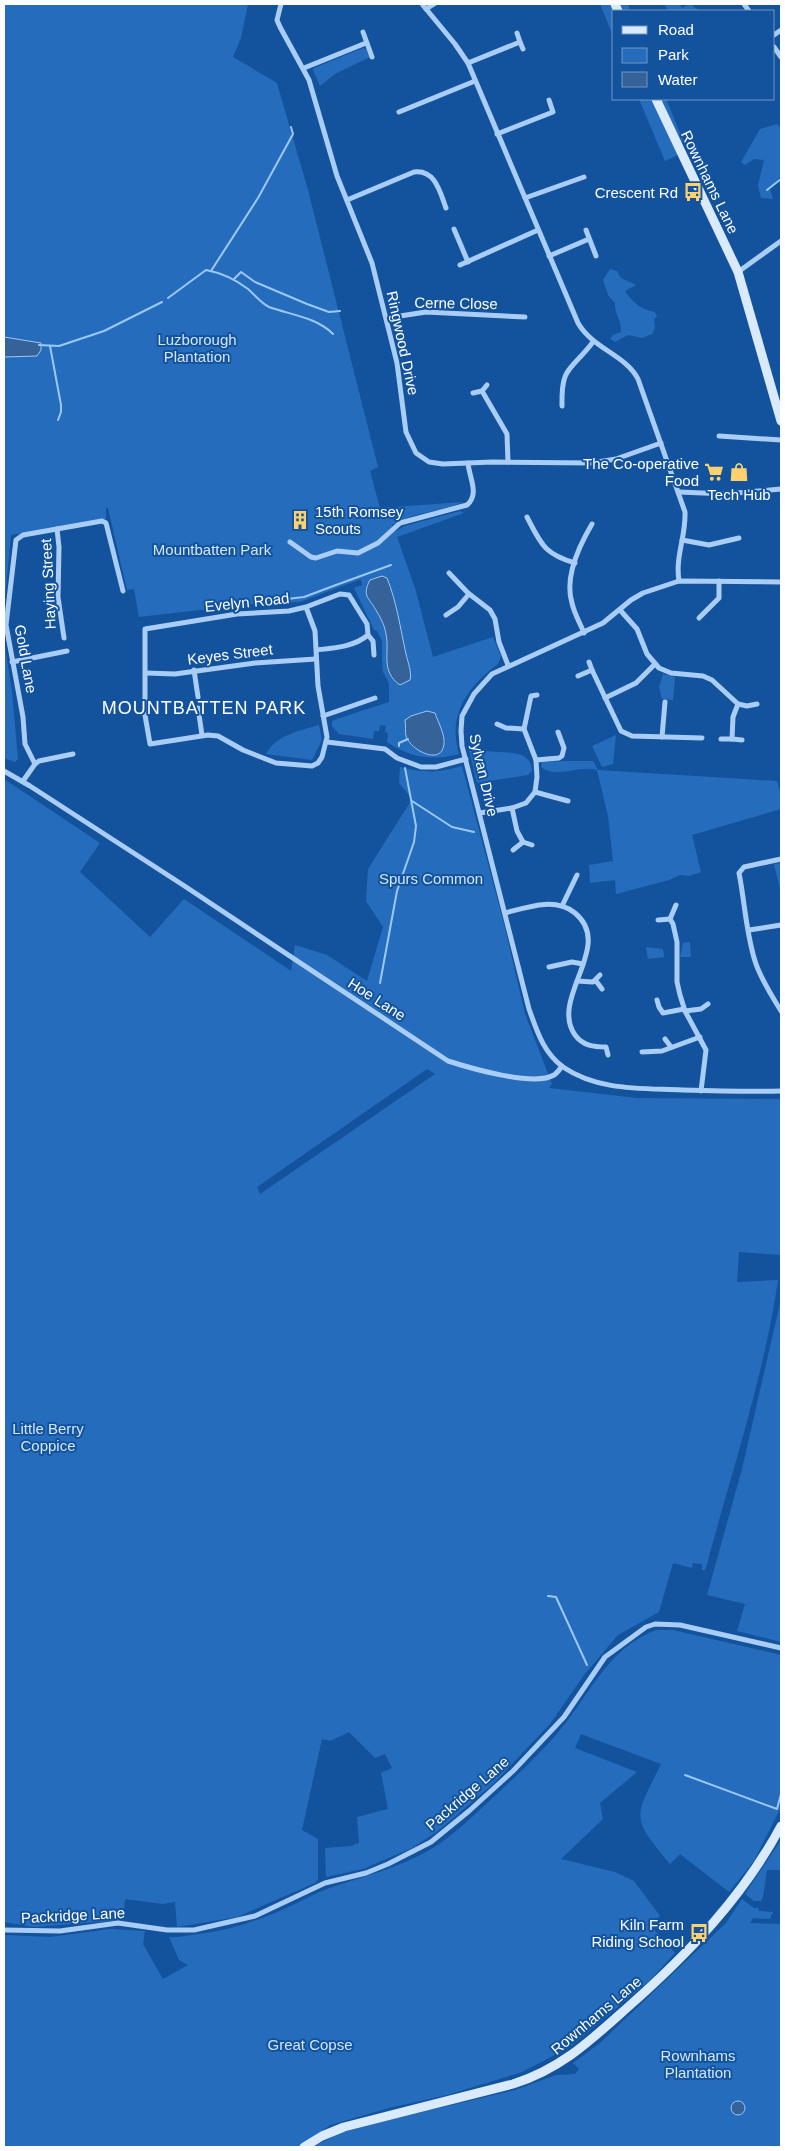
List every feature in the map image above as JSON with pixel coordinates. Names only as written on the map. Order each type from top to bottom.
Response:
[{"type":"street","name":"Ringwood Drive","points":[[281,4],[277,20],[304,68],[316,100],[338,176],[372,263],[387,318],[398,373],[406,432],[412,448],[419,456],[430,462],[443,464],[508,462],[580,464],[622,458],[661,443]]},
{"type":"street","points":[[422,4],[468,63],[584,334],[622,361],[635,374],[685,512],[677,562],[679,581]]},
{"type":"street","points":[[426,10],[434,4]]},
{"type":"street","points":[[363,32],[372,57]]},
{"type":"street","points":[[517,33],[522,49]]},
{"type":"street","points":[[468,63],[520,42]]},
{"type":"street","points":[[304,68],[366,43]]},
{"type":"street","points":[[399,112],[475,81]]},
{"type":"street","points":[[549,100],[556,118]]},
{"type":"street","name":"Rownhams Lane","points":[[656,100],[738,272],[781,421]]},
{"type":"street","points":[[497,134],[553,112]]},
{"type":"street","points":[[347,200],[419,172],[432,176],[446,208]]},
{"type":"street","points":[[525,198],[584,177]]},
{"type":"street","points":[[435,202],[442,199]]},
{"type":"street","points":[[454,229],[468,262]]},
{"type":"street","points":[[460,265],[538,230]]},
{"type":"street","points":[[586,230],[596,256]]},
{"type":"street","points":[[549,256],[589,238]]},
{"type":"street","points":[[738,272],[781,241]]},
{"type":"street","points":[[453,246],[460,243]]},
{"type":"street","name":"Cerne Close","points":[[387,318],[426,312],[525,317]]},
{"type":"street","points":[[562,406],[564,376],[594,342]]},
{"type":"street","points":[[474,393],[482,391],[487,385]]},
{"type":"street","points":[[482,391],[507,434],[508,462]]},
{"type":"street","points":[[719,436],[781,440]]},
{"type":"street","points":[[290,542],[311,557],[316,558],[336,552],[351,554],[364,551],[378,543],[400,523],[462,508],[470,502],[474,492],[468,463]]},
{"type":"street","points":[[679,492],[726,494],[781,489]]},
{"type":"street","points":[[527,517],[545,549],[552,554],[575,563]]},
{"type":"street","name":"Gold Lane","points":[[34,764],[25,744],[23,717],[12,662],[6,617],[16,540],[23,535],[102,522],[106,523],[122,591]]},
{"type":"street","points":[[584,633],[570,597],[570,589],[580,547],[592,524]]},
{"type":"street","points":[[534,530],[541,526]]},
{"type":"street","name":"Haying Street","points":[[57,529],[59,547],[58,597],[64,638]]},
{"type":"street","points":[[682,540],[709,545],[739,538]]},
{"type":"street","points":[[449,573],[468,594],[490,610],[495,619],[499,642],[508,665]]},
{"type":"street","name":"Sylvan Drive","points":[[562,1066],[543,1046],[529,1009],[466,759],[461,730],[462,716],[474,694],[492,674],[603,623],[643,593],[679,581],[781,582]]},
{"type":"street","points":[[699,618],[719,598],[719,581]]},
{"type":"street","points":[[306,607],[340,594],[349,595],[368,624],[368,635],[373,641],[374,655]]},
{"type":"street","points":[[446,615],[458,607],[468,594]]},
{"type":"street","name":"Evelyn Road","points":[[146,673],[145,629],[237,614],[289,611],[306,607],[315,631],[318,686],[327,742]]},
{"type":"street","points":[[620,610],[637,629],[647,654],[655,664],[671,673],[703,676],[712,680],[738,704],[748,706],[757,704]]},
{"type":"street","points":[[316,650],[344,646],[360,641],[368,635]]},
{"type":"street","points":[[12,662],[67,651]]},
{"type":"street","name":"Keyes Street","points":[[146,673],[175,674],[267,661],[316,659]]},
{"type":"street","points":[[589,662],[622,731],[632,736],[702,738]]},
{"type":"street","points":[[605,698],[636,683],[655,664]]},
{"type":"street","points":[[194,670],[198,697]]},
{"type":"street","points":[[578,676],[592,670]]},
{"type":"street","points":[[146,673],[145,715],[150,744],[202,735],[218,736],[265,760],[304,766],[312,766],[318,763],[327,742],[384,749],[397,758],[421,766],[436,767],[466,759]]},
{"type":"street","points":[[480,813],[512,808],[526,803],[535,792],[537,777],[536,760],[524,729],[531,696],[537,695]]},
{"type":"street","points":[[323,716],[375,698]]},
{"type":"street","points":[[662,737],[664,702]]},
{"type":"street","points":[[732,739],[733,717],[738,704]]},
{"type":"street","points":[[198,708],[202,735]]},
{"type":"street","points":[[497,724],[506,728],[524,729]]},
{"type":"street","points":[[536,760],[560,758],[562,756],[564,748],[558,732]]},
{"type":"street","points":[[720,739],[742,740]]},
{"type":"street","points":[[23,781],[34,764],[53,757],[73,754]]},
{"type":"street","name":"Hoe Lane","points":[[4,770],[448,1061],[480,1072],[538,1079],[554,1075],[562,1066]]},
{"type":"street","points":[[535,792],[568,801]]},
{"type":"street","points":[[512,808],[523,842],[532,845]]},
{"type":"street","points":[[513,850],[523,842]]},
{"type":"street","points":[[781,859],[744,868],[739,873],[750,940],[761,975],[781,1011]]},
{"type":"street","points":[[562,906],[577,874]]},
{"type":"street","points":[[506,912],[535,905],[562,906],[580,918],[587,930],[588,946],[568,1010],[572,1031],[583,1043],[595,1047],[606,1047]]},
{"type":"street","points":[[670,919],[676,905]]},
{"type":"street","points":[[670,919],[674,924],[678,942],[677,982],[685,1010],[706,1050],[701,1090]]},
{"type":"street","points":[[658,920],[670,919]]},
{"type":"street","points":[[749,930],[781,925]]},
{"type":"street","points":[[549,967],[572,962],[583,964]]},
{"type":"street","points":[[577,981],[588,983],[596,981],[600,974]]},
{"type":"street","points":[[596,981],[602,989]]},
{"type":"street","points":[[657,1000],[663,1012],[701,1009],[708,1004]]},
{"type":"street","points":[[642,1052],[662,1051],[700,1038]]},
{"type":"street","points":[[606,1039],[608,1055]]},
{"type":"street","points":[[665,1039],[671,1047]]},
{"type":"street","points":[[562,1066],[592,1081],[623,1088],[781,1091]]},
{"type":"street","name":"Packridge Lane","points":[[4,1930],[60,1931],[118,1923],[167,1930],[194,1930],[255,1916],[325,1883],[366,1873],[388,1864],[438,1837],[469,1811],[535,1748],[564,1717],[606,1657],[617,1646],[646,1627],[655,1624],[680,1624],[781,1648]]},
{"type":"street","name":"Rownhams Lane","points":[[304,2147],[344,2127],[513,2084],[538,2075],[566,2060],[638,1999],[697,1942],[750,1879],[781,1826]]},
{"type":"green space","name":"Luzborough Plantation","points":[[4,4],[248,4],[241,38],[233,57],[277,83],[308,190],[378,467],[370,471],[380,508],[463,502],[454,506],[418,514],[392,525],[395,531],[405,526],[460,511],[464,513],[397,537],[415,588],[433,657],[493,637],[501,656],[498,664],[469,692],[458,714],[456,740],[459,754],[422,757],[404,752],[387,742],[388,733],[385,732],[386,726],[380,725],[379,731],[374,731],[373,739],[339,734],[332,726],[332,721],[389,702],[389,683],[383,672],[382,641],[377,631],[374,630],[354,588],[362,585],[361,579],[300,602],[253,604],[139,617],[134,589],[127,590],[108,508],[106,508],[106,519],[11,535],[4,608]]},
{"type":"green space","points":[[600,4],[628,4],[630,10],[612,10],[612,33]]},
{"type":"green space","points":[[665,4],[679,4],[682,8],[690,4],[699,10],[667,10]]},
{"type":"green space","points":[[363,48],[366,49],[370,57],[335,74],[320,86],[313,70],[314,68]]},
{"type":"green space","points":[[639,100],[666,100],[683,140],[678,155],[665,161]]},
{"type":"green space","points":[[777,124],[781,128],[781,176],[770,189],[773,199],[761,198],[758,185],[764,160],[754,159],[745,165],[741,162],[760,129]]},
{"type":"green space","points":[[610,269],[617,271],[621,278],[636,285],[625,291],[634,302],[655,312],[657,316],[654,319],[655,328],[652,334],[642,338],[628,335],[615,342],[610,339],[613,335],[621,332],[615,303],[608,295],[603,280]]},
{"type":"green space","points":[[4,640],[12,692],[18,759],[15,762],[4,758]]},
{"type":"green space","points":[[663,674],[675,677],[673,700],[662,699],[659,687]]},
{"type":"green space","points":[[319,725],[322,740],[312,760],[266,754],[282,738]]},
{"type":"green space","points":[[616,735],[613,764],[602,767],[592,746]]},
{"type":"green space","points":[[468,746],[487,751],[522,755],[527,759],[532,771],[528,775],[477,783]]},
{"type":"green space","points":[[593,761],[598,770],[777,781],[781,795],[781,809],[692,835],[701,872],[689,876],[680,875],[669,880],[616,894],[615,880],[590,883],[589,865],[613,861],[608,816],[597,770],[583,769],[554,772],[541,767],[542,762]]},
{"type":"green space","points":[[462,766],[504,924],[525,1014],[552,1084],[549,1088],[637,1098],[781,1099],[781,1255],[739,1252],[737,1282],[778,1280],[765,1352],[705,1570],[702,1570],[702,1564],[693,1563],[692,1568],[673,1563],[659,1612],[618,1635],[584,1675],[550,1724],[493,1784],[438,1831],[412,1848],[363,1869],[326,1877],[325,1848],[351,1846],[359,1843],[357,1817],[388,1809],[381,1773],[392,1768],[385,1754],[375,1758],[349,1732],[330,1741],[322,1739],[302,1830],[318,1839],[318,1879],[315,1883],[237,1917],[177,1927],[175,1902],[163,1904],[125,1899],[123,1920],[34,1927],[4,1922],[4,779],[100,843],[80,872],[150,937],[184,899],[291,971],[295,945],[327,955],[367,981],[383,927],[366,901],[368,869],[412,799],[399,783],[400,767],[431,771]],"holes":[[[427,1069],[435,1074],[260,1194],[257,1187]]]},
{"type":"green space","points":[[781,863],[781,889],[780,889],[774,864]]},
{"type":"green space","points":[[690,942],[691,957],[680,957],[683,943]]},
{"type":"green space","points":[[646,947],[663,949],[664,957],[648,959]]},
{"type":"green space","points":[[781,1299],[781,1642],[737,1631],[745,1604],[707,1595],[742,1469]]},
{"type":"green space","name":"Great Copse","points":[[656,1630],[673,1630],[781,1655],[781,1807],[754,1861],[729,1892],[680,1854],[670,1864],[642,1825],[640,1816],[642,1806],[661,1764],[581,1734],[575,1748],[637,1772],[600,1803],[603,1819],[561,1859],[615,1872],[634,1881],[660,1916],[650,1925],[675,1953],[650,1980],[570,2047],[522,2072],[447,2095],[389,2108],[330,2125],[299,2147],[4,2147],[4,1935],[50,1937],[111,1929],[145,1931],[143,1944],[163,1979],[188,1965],[179,1960],[169,1937],[211,1932],[259,1919],[323,1891],[408,1861],[433,1848],[473,1816],[548,1744],[568,1720],[600,1675],[624,1649]]},
{"type":"green space","points":[[781,1840],[781,1870],[767,1870],[763,1897],[761,1901],[754,1901],[745,1894]]},
{"type":"green space","name":"Rownhams Plantation","points":[[742,1899],[754,1908],[758,1908],[759,1911],[773,1912],[770,1919],[753,1918],[750,1923],[781,1924],[781,2147],[312,2147],[341,2133],[359,2127],[515,2090],[556,2075],[575,2074],[579,2069],[573,2063],[600,2043],[726,1923]]},
{"type":"water","points":[[4,337],[41,343],[41,350],[37,356],[4,357]]},
{"type":"water","points":[[382,576],[387,578],[393,597],[410,671],[410,680],[400,685],[394,680],[388,668],[385,628],[366,594],[370,580]]},
{"type":"water","points":[[427,711],[435,713],[441,728],[444,744],[442,751],[438,754],[426,754],[420,751],[409,742],[406,736],[405,720]]},
{"type":"water","points":[[738,2101],[743,2103],[745,2108],[743,2113],[738,2115],[733,2113],[731,2108],[733,2103]]},
{"type":"waterway","points":[[211,271],[258,198],[293,134],[291,127]]},
{"type":"waterway","points":[[767,190],[781,179]]},
{"type":"waterway","points":[[168,298],[206,270],[212,271],[238,282],[269,307],[311,320],[333,334]]},
{"type":"waterway","points":[[234,279],[241,272],[255,282],[307,304],[329,312],[340,311]]},
{"type":"waterway","points":[[39,345],[59,346],[104,331],[162,302]]},
{"type":"waterway","points":[[50,346],[61,405],[58,420]]},
{"type":"waterway","points":[[336,585],[391,565]]},
{"type":"waterway","points":[[270,601],[304,597],[336,585]]},
{"type":"waterway","points":[[399,746],[399,743],[408,739]]},
{"type":"waterway","points":[[380,983],[397,891],[414,842],[416,826],[405,768]]},
{"type":"waterway","points":[[412,801],[452,827],[474,832]]},
{"type":"waterway","points":[[548,1596],[556,1597],[587,1665]]},
{"type":"waterway","points":[[685,1775],[777,1809],[781,1794]]},
{"type":"place","name":"Crescent Rd","points":[[693,192]]},
{"type":"place","name":"The Co-operative Food","points":[[714,472]]},
{"type":"place","name":"Tech Hub","points":[[739,472]]},
{"type":"place","name":"15th Romsey Scouts","points":[[300,520]]},
{"type":"place","name":"Kiln Farm Riding School","points":[[699,1933]]},
{"type":"district","name":"MOUNTBATTEN PARK","points":[[204,708]]},
{"type":"park label","name":"Mountbatten Park","points":[[212,549]]},
{"type":"park label","name":"Spurs Common","points":[[431,878]]},
{"type":"park label","name":"Little Berry Coppice","points":[[48,1436]]}]
